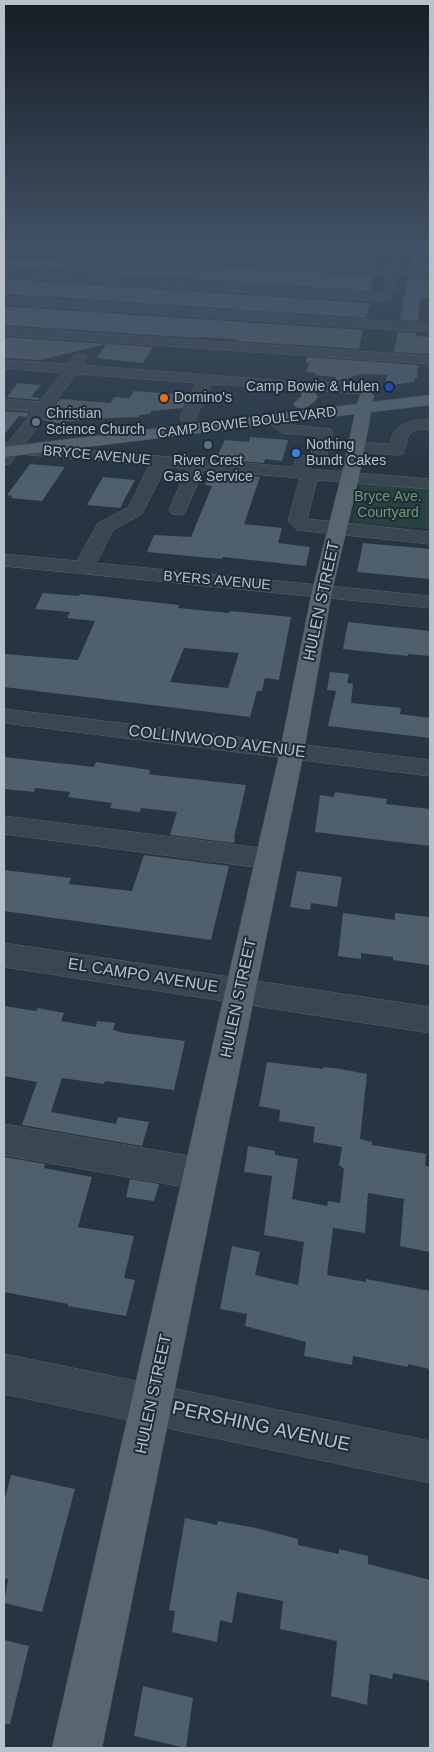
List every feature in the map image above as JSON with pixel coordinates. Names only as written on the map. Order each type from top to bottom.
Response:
[{"type":"main road","points":[[300,370],[310,397],[301,404]]},
{"type":"main road","name":"CAMP BOWIE BOULEVARD","points":[[10,449],[188,418],[301,404],[368,381],[430,388]]},
{"type":"main road","name":"CAMP BOWIE BOULEVARD","points":[[10,449],[272,420],[368,381],[430,400]]},
{"type":"main road","name":"HULEN STREET","points":[[77,1748],[292,751],[322,591],[353,462],[368,381]]},
{"type":"street","points":[[10,449],[102,329]]},
{"type":"street","name":"HULEN STREET","points":[[368,381],[379,329]]},
{"type":"street","points":[[4,331],[273,350],[300,370],[368,381],[430,360]]},
{"type":"street","points":[[225,381],[241,348]]},
{"type":"street","points":[[259,384],[273,350]]},
{"type":"street","points":[[4,364],[259,384],[300,370],[368,381]]},
{"type":"street","points":[[188,418],[205,380]]},
{"type":"street","points":[[4,404],[43,407]]},
{"type":"street","points":[[272,420],[289,430],[324,432],[318,458],[303,461],[305,473],[297,521],[304,526],[430,538]]},
{"type":"street","points":[[430,424],[405,428],[401,432],[396,462],[430,469]]},
{"type":"street","name":"BRYCE AVENUE","points":[[10,449],[305,473],[353,462],[430,484]]},
{"type":"street","points":[[353,462],[397,450]]},
{"type":"street","points":[[83,569],[105,527],[136,510],[160,461]]},
{"type":"street","points":[[178,510],[198,464]]},
{"type":"street","name":"BYERS AVENUE","points":[[4,560],[430,602]]},
{"type":"street","name":"COLLINWOOD AVENUE","points":[[4,716],[430,768]]},
{"type":"street","points":[[4,826],[269,859]]},
{"type":"street","name":"EL CAMPO AVENUE","points":[[4,955],[430,1020]]},
{"type":"street","points":[[4,1139],[201,1174]]},
{"type":"street","name":"PERSHING AVENUE","points":[[4,1374],[430,1462]]},
{"type":"green space","name":"Bryce Ave. Courtyard","points":[[360,483],[430,488],[430,529],[352,523]]},
{"type":"building","points":[[60,329],[363,330],[359,349],[236,341],[237,339]]},
{"type":"building","points":[[398,332],[417,333],[416,336],[430,337],[430,354],[394,352]]},
{"type":"building","points":[[4,337],[153,347],[143,363],[96,358],[106,344],[40,360],[4,358]]},
{"type":"building","points":[[307,357],[418,365],[417,378],[415,378],[414,382],[385,386],[387,375],[363,374],[336,381],[336,377],[314,375],[315,373],[306,372],[309,363],[305,363]]},
{"type":"building","points":[[18,383],[41,385],[31,397],[40,398],[38,400],[7,397]]},
{"type":"building","points":[[134,391],[188,395],[183,408],[151,411],[150,414],[139,415],[139,417],[88,419],[56,423],[44,420],[60,399],[110,403],[115,397],[129,398]]},
{"type":"building","points":[[4,411],[29,413],[26,417],[19,416],[4,435]]},
{"type":"building","points":[[250,437],[288,440],[282,461],[265,459],[264,463],[216,459],[225,440],[249,442]]},
{"type":"building","points":[[30,464],[65,467],[42,501],[11,498],[12,496],[7,495]]},
{"type":"building","points":[[210,472],[260,477],[244,524],[282,528],[278,543],[310,547],[306,566],[223,557],[222,559],[147,552],[154,535],[191,537],[212,486],[205,485]]},
{"type":"building","points":[[103,477],[135,480],[120,508],[87,505]]},
{"type":"building","points":[[363,543],[430,549],[430,579],[357,572]]},
{"type":"building","points":[[43,593],[79,596],[80,594],[179,605],[178,608],[291,617],[279,680],[265,678],[262,691],[257,691],[250,717],[4,687],[4,654],[78,660],[95,621],[67,618],[70,612],[35,609]],"holes":[[[184,648],[239,653],[228,688],[170,682]]]},
{"type":"building","points":[[348,622],[430,631],[430,656],[408,654],[408,656],[343,649]]},
{"type":"building","points":[[330,672],[349,674],[347,683],[353,684],[351,703],[401,708],[400,714],[430,718],[430,738],[328,726],[336,691],[327,690]]},
{"type":"building","points":[[4,757],[94,767],[96,762],[150,770],[149,774],[155,775],[246,785],[234,843],[170,835],[177,812],[141,808],[140,812],[110,808],[112,803],[68,797],[70,792],[35,788],[34,792],[4,789]]},
{"type":"building","points":[[335,792],[387,799],[386,804],[430,809],[430,846],[315,832],[320,795],[334,797]]},
{"type":"building","points":[[144,855],[229,866],[211,940],[4,911],[4,870],[71,878],[69,884],[132,891]]},
{"type":"building","points":[[297,871],[342,877],[337,907],[311,903],[310,910],[290,907]]},
{"type":"building","points":[[343,913],[395,920],[395,913],[430,917],[429,965],[393,960],[393,957],[361,953],[361,959],[338,956]]},
{"type":"building","points":[[4,1006],[36,1011],[38,1008],[64,1013],[61,1021],[96,1027],[97,1021],[115,1023],[113,1030],[124,1033],[185,1041],[174,1090],[105,1081],[104,1084],[62,1078],[51,1112],[116,1124],[118,1117],[149,1122],[142,1146],[22,1125],[37,1082],[4,1076]]},
{"type":"building","points":[[267,1062],[323,1069],[323,1067],[340,1069],[367,1074],[360,1139],[372,1142],[372,1145],[426,1154],[425,1166],[430,1167],[429,1252],[400,1246],[404,1199],[368,1193],[365,1233],[333,1228],[327,1275],[366,1282],[366,1279],[430,1291],[430,1369],[408,1364],[408,1367],[353,1356],[352,1365],[304,1356],[306,1342],[245,1326],[247,1314],[220,1309],[232,1246],[260,1252],[255,1275],[298,1285],[304,1242],[264,1235],[272,1176],[244,1172],[248,1146],[275,1151],[275,1155],[298,1159],[292,1199],[327,1206],[328,1201],[340,1203],[344,1169],[339,1165],[342,1147],[313,1142],[315,1127],[279,1121],[280,1110],[259,1106]]},
{"type":"building","points":[[4,1157],[45,1164],[44,1168],[92,1177],[78,1227],[134,1236],[124,1278],[135,1280],[126,1316],[4,1292]]},
{"type":"building","points":[[130,1179],[159,1184],[154,1201],[126,1197]]},
{"type":"building","points":[[11,1475],[75,1489],[42,1612],[4,1603],[8,1579],[4,1578],[4,1502]]},
{"type":"building","points":[[185,1518],[217,1525],[218,1521],[256,1528],[298,1539],[298,1545],[339,1554],[339,1549],[368,1556],[368,1564],[430,1580],[430,1681],[393,1673],[392,1679],[370,1674],[367,1705],[331,1696],[337,1641],[280,1629],[283,1601],[237,1592],[232,1623],[220,1620],[217,1642],[172,1632],[175,1611],[169,1610]]},
{"type":"building","points":[[4,1640],[29,1646],[10,1724],[4,1724]]},
{"type":"building","points":[[143,1686],[193,1698],[186,1748],[134,1736]]},
{"type":"place","name":"Camp Bowie & Hulen","points":[[389,387]]},
{"type":"place","name":"Domino's","points":[[164,398]]},
{"type":"place","name":"Christian Science Church","points":[[36,422]]},
{"type":"place","name":"River Crest Gas & Service","points":[[208,445]]},
{"type":"place","name":"Nothing Bundt Cakes","points":[[296,453]]}]
